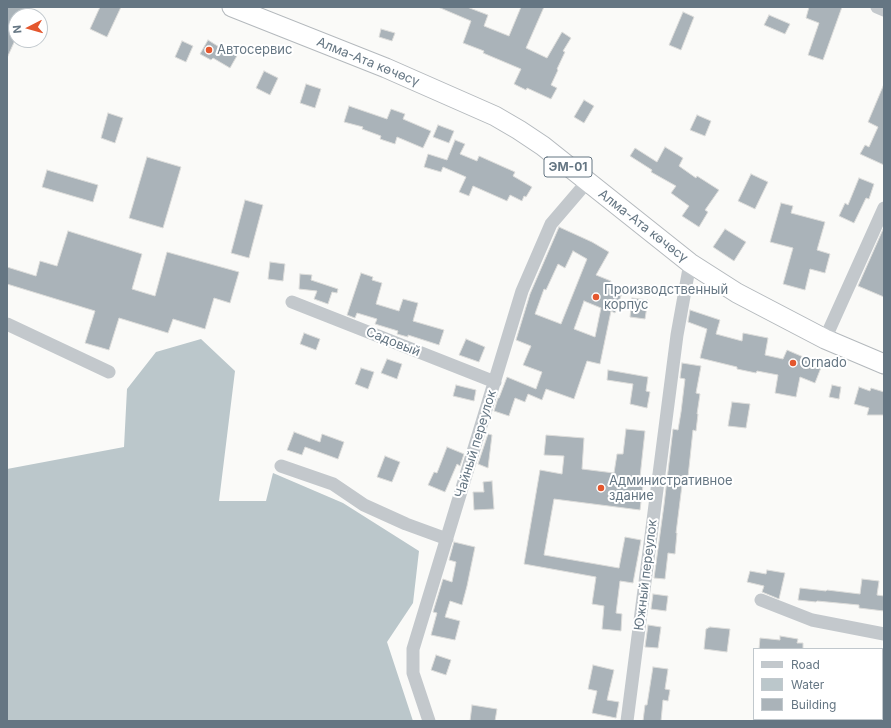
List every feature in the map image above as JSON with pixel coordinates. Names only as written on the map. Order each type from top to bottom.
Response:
[{"type":"highway","name":"Алма-Ата көчөсү","points":[[232,7],[386,68],[495,116],[543,146],[690,263],[737,293],[825,339],[884,364]]},
{"type":"street","points":[[877,7],[884,10]]},
{"type":"street","name":"Чайный переулок","points":[[429,721],[413,673],[413,649],[522,291],[551,224],[588,182]]},
{"type":"street","points":[[825,339],[884,208]]},
{"type":"street","name":"Южный переулок","points":[[627,721],[677,335],[690,263]]},
{"type":"street","name":"Садовый","points":[[292,302],[495,382]]},
{"type":"street","points":[[7,324],[109,372]]},
{"type":"street","points":[[281,466],[333,484],[364,505],[406,524],[447,539]]},
{"type":"street","points":[[761,600],[812,620],[884,634]]},
{"type":"water","points":[[201,339],[235,371],[219,501],[266,501],[273,473],[343,503],[419,551],[413,603],[387,642],[413,721],[7,721],[7,469],[124,447],[127,389],[156,352]]},
{"type":"building","points":[[7,7],[30,7],[8,8],[8,48],[12,48],[7,58]]},
{"type":"building","points":[[100,7],[121,7],[107,37],[90,29]]},
{"type":"building","points":[[438,7],[467,7],[488,15],[484,26],[509,36],[521,7],[544,7],[526,48],[547,58],[562,32],[571,38],[563,51],[565,52],[551,85],[557,88],[551,99],[514,84],[521,69],[483,53],[484,51],[463,43],[471,21]]},
{"type":"building","points":[[809,7],[842,7],[823,60],[808,55],[819,23],[806,18]]},
{"type":"building","points":[[683,12],[694,17],[681,50],[669,45]]},
{"type":"building","points":[[769,15],[790,24],[785,34],[764,25]]},
{"type":"building","points":[[381,29],[395,33],[392,41],[379,37]]},
{"type":"building","points":[[208,40],[224,50],[226,47],[238,54],[230,68],[213,58],[211,60],[200,54]]},
{"type":"building","points":[[182,41],[193,46],[186,62],[175,57]]},
{"type":"building","points":[[264,71],[278,78],[270,95],[256,88]]},
{"type":"building","points":[[306,84],[321,89],[315,108],[300,103]]},
{"type":"building","points":[[884,84],[884,165],[860,154],[865,145],[869,147],[878,127],[868,122]]},
{"type":"building","points":[[584,100],[594,106],[584,123],[574,117]]},
{"type":"building","points":[[349,106],[387,119],[391,109],[405,114],[403,119],[431,131],[423,148],[397,137],[395,144],[380,139],[381,136],[362,129],[363,127],[344,122]]},
{"type":"building","points":[[108,113],[123,118],[115,143],[101,138]]},
{"type":"building","points":[[697,115],[711,121],[705,136],[690,130]]},
{"type":"building","points":[[438,125],[454,131],[449,143],[433,137]]},
{"type":"building","points":[[455,140],[465,144],[460,154],[477,161],[479,156],[515,172],[513,176],[532,187],[526,197],[524,196],[522,201],[510,195],[507,201],[473,186],[469,196],[459,192],[466,177],[443,167],[441,172],[424,167],[428,154],[447,160]]},
{"type":"building","points":[[665,147],[683,158],[679,166],[696,178],[697,176],[719,190],[705,210],[708,212],[699,227],[682,216],[689,206],[671,193],[676,186],[651,172],[652,170],[630,156],[635,148],[657,162]]},
{"type":"building","points":[[147,157],[181,167],[163,228],[129,218]]},
{"type":"building","points":[[47,170],[98,185],[93,202],[42,187]]},
{"type":"building","points":[[751,174],[768,182],[755,209],[738,201]]},
{"type":"building","points":[[859,178],[874,184],[869,199],[866,198],[854,223],[839,216],[845,203],[848,205]]},
{"type":"building","points":[[245,200],[263,205],[249,258],[231,253]]},
{"type":"building","points":[[781,203],[793,206],[791,213],[825,222],[817,250],[830,254],[825,273],[810,269],[805,290],[783,284],[793,248],[770,242]]},
{"type":"building","points":[[559,227],[592,242],[609,252],[596,275],[611,281],[608,288],[622,293],[615,313],[611,311],[600,364],[587,361],[574,399],[546,389],[542,400],[528,394],[525,402],[515,398],[509,416],[494,411],[507,377],[536,389],[542,372],[523,365],[531,346],[516,340],[530,294]],"holes":[[[573,251],[587,259],[561,324],[535,314],[544,289],[546,290],[558,264],[565,268]],[[584,301],[601,308],[595,337],[574,329]]]},
{"type":"building","points":[[884,227],[884,297],[858,286]]},
{"type":"building","points":[[725,229],[746,242],[734,261],[713,247]]},
{"type":"building","points":[[68,231],[142,254],[132,289],[155,296],[167,252],[239,272],[230,303],[214,298],[205,329],[173,319],[168,333],[119,318],[109,350],[85,343],[95,311],[7,284],[7,267],[36,276],[40,261],[57,266]]},
{"type":"building","points":[[270,262],[285,264],[283,281],[268,279]]},
{"type":"building","points":[[361,273],[373,277],[372,280],[382,283],[376,304],[399,311],[403,299],[418,303],[413,321],[444,330],[439,345],[408,335],[408,337],[397,334],[398,331],[375,324],[377,319],[357,313],[355,318],[347,315]]},
{"type":"building","points":[[300,274],[312,275],[311,280],[338,289],[337,293],[332,292],[328,304],[314,299],[317,291],[299,289]]},
{"type":"building","points":[[632,298],[648,300],[645,319],[630,317]]},
{"type":"building","points":[[690,310],[720,320],[716,334],[742,341],[743,333],[768,338],[765,355],[783,359],[787,350],[822,365],[815,383],[800,377],[796,397],[775,393],[778,375],[757,371],[756,373],[737,369],[737,367],[700,358],[707,329],[688,322]]},
{"type":"building","points":[[304,333],[320,339],[316,350],[300,344]]},
{"type":"building","points":[[466,339],[485,347],[479,362],[459,355]]},
{"type":"building","points":[[387,359],[402,364],[397,379],[381,373]]},
{"type":"building","points":[[682,363],[701,366],[696,393],[700,394],[696,431],[693,430],[688,477],[683,477],[675,554],[668,553],[665,579],[654,578],[673,429],[678,430],[681,412],[685,379],[680,378]]},
{"type":"building","points":[[361,368],[374,372],[368,389],[355,384]]},
{"type":"building","points":[[608,370],[648,377],[646,391],[650,392],[647,408],[630,404],[633,384],[607,380]]},
{"type":"building","points":[[456,385],[476,390],[474,401],[453,396]]},
{"type":"building","points":[[832,385],[841,387],[839,399],[829,397]]},
{"type":"building","points":[[859,387],[870,391],[871,388],[884,392],[884,415],[867,415],[869,408],[854,404]]},
{"type":"building","points":[[732,402],[750,404],[746,428],[728,426]]},
{"type":"building","points":[[626,429],[645,431],[640,477],[644,477],[640,510],[554,499],[544,555],[619,568],[625,537],[641,540],[633,583],[620,581],[616,613],[622,614],[621,631],[602,629],[604,606],[592,604],[596,577],[524,564],[540,470],[562,474],[564,456],[544,455],[546,435],[584,438],[582,469],[614,473],[617,454],[623,454]]},
{"type":"building","points":[[294,432],[320,442],[322,434],[344,442],[338,459],[305,447],[302,455],[287,450]]},
{"type":"building","points":[[488,434],[492,435],[488,468],[478,464]]},
{"type":"building","points":[[447,447],[464,454],[460,466],[457,464],[445,492],[428,485],[434,472],[437,473]]},
{"type":"building","points":[[385,456],[400,462],[392,482],[377,477]]},
{"type":"building","points":[[492,481],[494,509],[474,510],[473,492],[484,492],[483,482]]},
{"type":"building","points":[[454,542],[475,547],[462,605],[450,601],[445,617],[460,621],[455,640],[431,635],[437,613],[433,612],[443,579],[452,582],[456,562],[449,560]]},
{"type":"building","points":[[767,570],[785,573],[779,599],[762,592],[764,586],[747,582],[750,571],[766,574]]},
{"type":"building","points":[[862,579],[879,581],[877,595],[884,596],[884,611],[859,608],[859,605],[798,600],[800,588],[860,594]]},
{"type":"building","points":[[653,594],[668,596],[666,611],[651,609]]},
{"type":"building","points":[[648,625],[661,627],[658,648],[645,647]]},
{"type":"building","points":[[710,627],[730,629],[727,652],[704,649],[706,629]]},
{"type":"building","points":[[780,636],[798,639],[797,643],[803,643],[803,648],[759,648],[760,638],[780,640]]},
{"type":"building","points":[[436,655],[451,660],[446,675],[431,670]]},
{"type":"building","points":[[593,665],[614,670],[607,700],[619,702],[616,718],[592,713],[597,691],[588,689]]},
{"type":"building","points":[[653,667],[668,669],[665,689],[670,690],[668,701],[663,700],[661,721],[643,721],[645,705],[647,705]]},
{"type":"building","points":[[472,705],[497,709],[495,721],[470,721]]},
{"type":"place","name":"Автосервис","points":[[209,50]]},
{"type":"place","name":"Производственный корпус","points":[[596,297]]},
{"type":"place","name":"Ornado","points":[[793,363]]},
{"type":"place","name":"Административное здание","points":[[601,488]]}]
